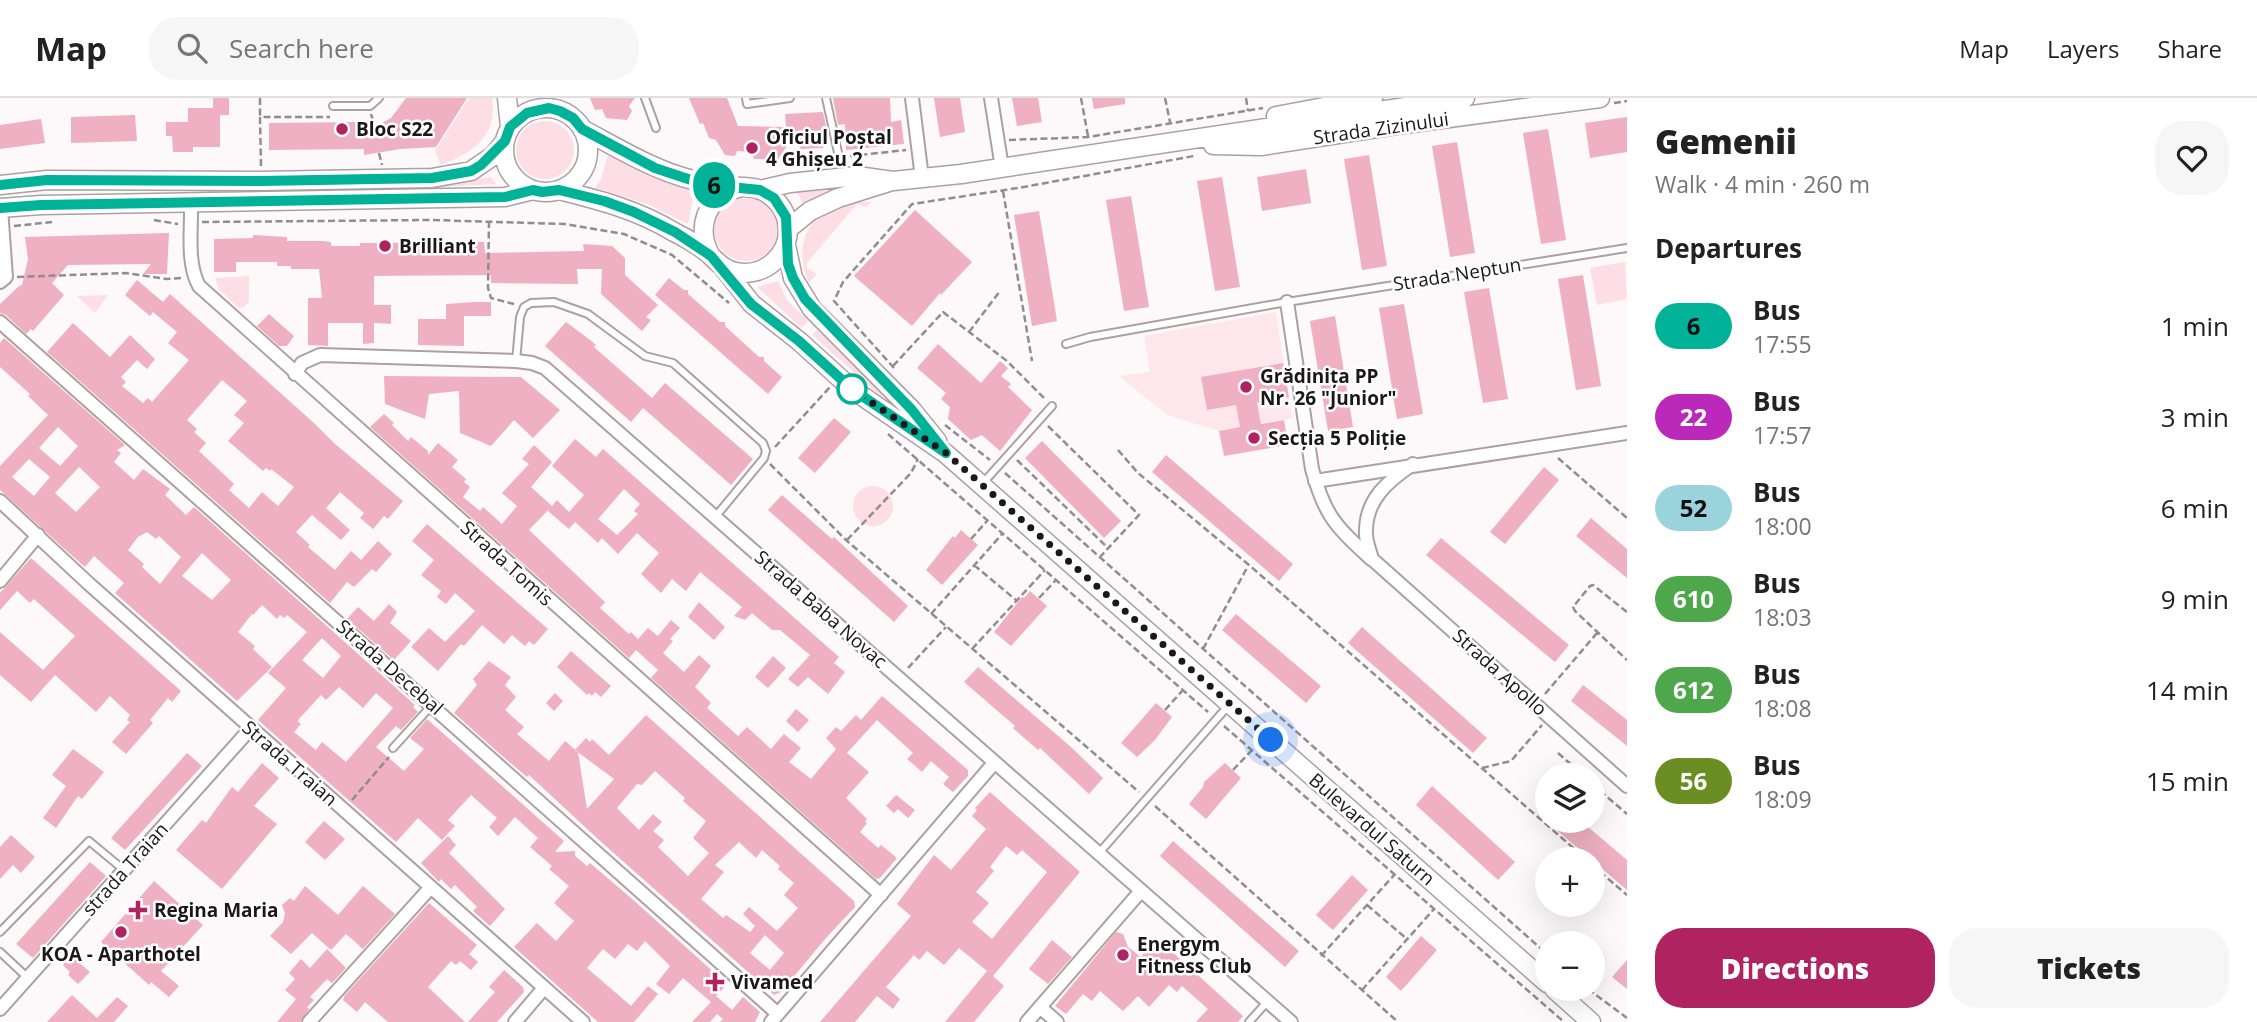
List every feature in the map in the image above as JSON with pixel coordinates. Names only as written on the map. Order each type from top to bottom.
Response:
[{"type":"main road","points":[[507,98],[504,156],[509,171],[519,183],[533,190],[559,190],[604,201],[634,212],[675,232],[732,271],[754,273],[774,263],[787,237],[786,217],[774,198],[760,190],[707,183],[664,171],[582,129]]},
{"type":"main road","name":"Strada Zizinului","points":[[1161,144],[1286,113],[1373,98]]},
{"type":"main road","name":"Strada Zizinului","points":[[760,190],[790,183],[857,176],[892,180],[1002,168],[1465,98]]},
{"type":"main road","name":"Strada Zizinului","points":[[1161,144],[1261,145],[1396,124],[1600,98]]},
{"type":"main road","points":[[0,185],[47,180],[261,181],[432,178],[454,175],[471,171],[481,165],[527,113],[549,108],[554,104],[573,118],[582,129],[587,144],[586,161],[579,176],[559,190]]},
{"type":"main road","name":"Strada Zizinului","points":[[787,237],[810,211],[838,198],[866,191],[892,180]]},
{"type":"main road","points":[[716,261],[706,248],[703,230],[708,210],[722,194],[741,187]]},
{"type":"main road","points":[[0,208],[41,205],[505,197],[533,190]]},
{"type":"main road","name":"Bulevardul Saturn","points":[[787,237],[793,278],[805,299],[912,410],[946,453]]},
{"type":"main road","name":"Bulevardul Saturn","points":[[716,261],[751,304],[799,341],[852,389],[946,453],[1535,972]]},
{"type":"main road","points":[[1567,1001],[1591,1022]]},
{"type":"street","points":[[912,98],[922,178]]},
{"type":"street","points":[[991,98],[1002,168]]},
{"type":"street","name":"Strada Tomis","points":[[191,202],[193,276],[199,286],[881,895]]},
{"type":"street","points":[[0,208],[3,279]]},
{"type":"street","points":[[1287,302],[1315,481],[1627,433]]},
{"type":"street","name":"Strada Decebal","points":[[0,321],[432,704],[775,1018]]},
{"type":"street","name":"Strada Baba Novac","points":[[295,374],[302,363],[320,355],[516,361],[545,368],[1291,1022]]},
{"type":"street","points":[[1372,559],[1365,533],[1370,507],[1381,488],[1413,464]]},
{"type":"street","name":"Strada Apollo","points":[[1315,481],[1326,512],[1341,530],[1626,782]]},
{"type":"street","name":"Strada Traian","points":[[0,501],[583,1022]]},
{"type":"street","points":[[0,581],[38,536]]},
{"type":"street","name":"strada Traian","points":[[0,1010],[251,728]]},
{"type":"street","points":[[775,1018],[994,763]]},
{"type":"street","points":[[309,1022],[430,887]]},
{"type":"street","points":[[1027,1022],[1140,892]]},
{"type":"street","points":[[515,1022],[544,989]]},
{"type":"street","points":[[1041,1007],[1057,1022]]},
{"type":"lane","points":[[333,106],[370,106],[379,98]]},
{"type":"lane","points":[[645,98],[656,128]]},
{"type":"lane","points":[[746,98],[747,104],[790,98]]},
{"type":"lane","points":[[826,98],[839,157]]},
{"type":"lane","name":"Strada Neptun","points":[[1066,344],[1287,302],[1627,248]]},
{"type":"lane","points":[[516,361],[520,317],[524,307],[542,301],[567,305],[589,314],[645,356],[673,363],[763,443],[766,451],[764,458],[716,516]]},
{"type":"lane","points":[[981,485],[1052,406]]},
{"type":"lane","points":[[393,748],[432,704]]},
{"type":"lane","points":[[1098,855],[1230,704]]},
{"type":"lane","points":[[0,932],[89,841],[124,870]]},
{"type":"lane","points":[[0,952],[28,978]]},
{"type":"lane","points":[[1249,1022],[1267,1002]]},
{"type":"path","points":[[260,98],[261,181]]},
{"type":"path","points":[[1081,98],[1088,137]]},
{"type":"path","points":[[1166,98],[1170,124]]},
{"type":"path","points":[[1245,98],[1248,111]]},
{"type":"path","points":[[998,142],[1088,137],[1270,107]]},
{"type":"path","points":[[260,117],[330,117]]},
{"type":"path","points":[[808,159],[918,148]]},
{"type":"path","points":[[379,153],[382,165]]},
{"type":"path","points":[[1003,191],[1032,361]]},
{"type":"path","points":[[901,376],[834,301],[843,282],[912,204]]},
{"type":"path","points":[[155,220],[179,224],[489,221],[565,224],[624,234],[671,255],[736,308]]},
{"type":"path","points":[[489,221],[488,288],[491,299],[524,307]]},
{"type":"path","points":[[2,227],[55,222]]},
{"type":"path","points":[[3,279],[127,273],[167,279],[181,278]]},
{"type":"path","points":[[969,332],[1000,291]]},
{"type":"path","points":[[893,366],[943,312],[1007,361],[1052,406]]},
{"type":"path","points":[[837,393],[830,387],[764,458],[846,540],[1147,799],[1398,1022]]},
{"type":"path","points":[[1041,418],[1139,515],[1100,557]]},
{"type":"path","points":[[943,422],[998,466],[1535,943]]},
{"type":"path","points":[[887,433],[1564,1022]]},
{"type":"path","points":[[1544,445],[1627,518]]},
{"type":"path","points":[[1118,450],[1138,473],[1249,565],[1572,847]]},
{"type":"path","points":[[1009,452],[1108,548]]},
{"type":"path","points":[[846,540],[911,473],[918,459]]},
{"type":"path","points":[[971,539],[988,520]]},
{"type":"path","points":[[931,614],[1003,533]]},
{"type":"path","points":[[974,565],[1016,600]]},
{"type":"path","points":[[1203,649],[1249,565]]},
{"type":"path","points":[[972,649],[1045,570]]},
{"type":"path","points":[[1039,598],[1056,579]]},
{"type":"path","points":[[1627,612],[1597,586],[1590,586],[1573,607],[1627,660]]},
{"type":"path","points":[[899,678],[946,627]]},
{"type":"path","points":[[1536,705],[1597,633]]},
{"type":"path","points":[[1165,710],[1183,690]]},
{"type":"path","points":[[1482,768],[1511,761],[1549,716]]},
{"type":"path","points":[[343,809],[391,755],[393,748]]},
{"type":"path","points":[[1233,770],[1252,750]]},
{"type":"path","points":[[1558,753],[1569,763]]},
{"type":"path","points":[[1605,795],[1627,814]]},
{"type":"path","points":[[1321,956],[1395,874]]},
{"type":"path","points":[[1605,876],[1627,895]]},
{"type":"path","points":[[1367,905],[1408,939]]},
{"type":"path","points":[[1362,990],[1435,908]]},
{"type":"path","points":[[1604,1001],[1627,1018]]},
{"type":"shaded area","points":[[469,98],[492,98],[493,111],[487,133],[473,149],[441,165],[435,151]]},
{"type":"shaded area","points":[[539,121],[551,121],[566,129],[574,144],[574,156],[566,171],[551,179],[539,179],[524,171],[516,156],[516,144],[524,129]]},
{"type":"shaded area","points":[[608,155],[655,176],[702,189],[692,203],[688,224],[647,204],[595,188],[601,179]]},
{"type":"shaded area","points":[[491,177],[496,184],[438,187],[438,184]]},
{"type":"shaded area","points":[[870,182],[803,203],[796,190]]},
{"type":"shaded area","points":[[746,197],[764,203],[772,211],[778,229],[772,247],[764,255],[746,261],[728,255],[720,247],[714,229],[720,211],[728,203]]},
{"type":"shaded area","points":[[851,201],[871,202],[866,207],[857,204],[807,263],[807,268],[817,274],[809,283],[803,256],[808,229],[824,214]]},
{"type":"shaded area","points":[[1625,262],[1627,299],[1597,305],[1590,268]]},
{"type":"shaded area","points":[[249,276],[249,302],[238,308],[219,289],[215,278]]},
{"type":"shaded area","points":[[778,281],[787,300],[808,321],[802,328],[757,287]]},
{"type":"shaded area","points":[[108,295],[95,313],[77,296]]},
{"type":"shaded area","points":[[1276,312],[1292,418],[1219,431],[1167,415],[1119,376],[1150,372],[1144,336]]},
{"type":"shaded area","points":[[817,330],[881,391],[882,397],[812,335]]},
{"type":"shaded area","points":[[873,486],[887,492],[893,506],[887,520],[873,526],[859,520],[853,506],[859,492]]},
{"type":"building","points":[[213,98],[229,98],[229,115],[220,115],[220,147],[193,147],[193,152],[173,152],[172,136],[166,136],[166,122],[188,122],[188,108],[213,108]]},
{"type":"building","name":"Bloc S22","points":[[406,98],[467,98],[436,147],[364,155],[364,149],[269,150],[269,123],[362,122],[362,126],[382,123],[391,118]]},
{"type":"building","points":[[590,98],[635,98],[629,106],[632,111],[627,120],[606,118],[602,109],[595,110]]},
{"type":"building","points":[[689,98],[727,98],[738,126],[786,127],[785,114],[823,112],[826,126],[823,126],[823,148],[800,149],[798,130],[778,159],[754,159],[751,152],[737,151],[735,156],[725,155],[716,140],[709,138],[703,123],[700,124]]},
{"type":"building","points":[[833,98],[890,98],[891,122],[901,120],[904,144],[846,150],[845,124],[838,125]]},
{"type":"building","points":[[934,98],[960,98],[965,132],[940,137]]},
{"type":"building","points":[[1012,98],[1038,98],[1042,122],[1017,126]]},
{"type":"building","points":[[1092,98],[1125,98],[1125,104],[1094,109]]},
{"type":"building","points":[[135,115],[137,141],[71,143],[71,117]]},
{"type":"building","points":[[1627,117],[1627,152],[1590,158],[1585,123]]},
{"type":"building","points":[[41,119],[45,143],[0,149],[0,125]]},
{"type":"building","points":[[1548,129],[1566,240],[1541,244],[1523,133]]},
{"type":"building","points":[[1457,142],[1475,253],[1450,257],[1432,146]]},
{"type":"building","points":[[1369,155],[1387,266],[1362,270],[1344,159]]},
{"type":"building","points":[[1306,169],[1311,203],[1262,211],[1257,177]]},
{"type":"building","points":[[1222,177],[1240,287],[1215,291],[1197,181]]},
{"type":"building","points":[[1131,196],[1149,307],[1124,311],[1106,200]]},
{"type":"building","points":[[915,210],[972,262],[941,295],[940,293],[912,326],[854,276]]},
{"type":"building","points":[[1039,211],[1057,321],[1032,326],[1014,215]]},
{"type":"building","points":[[169,233],[167,274],[143,274],[151,264],[68,265],[52,283],[64,295],[33,331],[31,329],[26,334],[6,315],[0,313],[0,304],[22,285],[28,259],[25,237]]},
{"type":"building","points":[[253,235],[287,237],[287,241],[331,242],[331,246],[360,246],[360,243],[484,242],[485,253],[584,251],[583,244],[612,246],[625,258],[625,275],[658,305],[646,317],[651,320],[642,331],[601,294],[602,269],[577,269],[578,284],[491,283],[491,275],[374,276],[374,305],[391,305],[391,324],[374,323],[374,343],[363,344],[363,323],[328,323],[328,346],[308,345],[308,298],[322,298],[319,269],[291,269],[291,266],[277,266],[277,262],[236,262],[236,272],[214,272],[214,239],[253,238]]},
{"type":"building","points":[[1583,275],[1601,386],[1576,390],[1558,279]]},
{"type":"building","points":[[669,278],[684,290],[688,290],[688,294],[720,322],[725,322],[725,326],[759,357],[764,357],[764,361],[782,377],[768,394],[655,295]]},
{"type":"building","points":[[137,280],[163,302],[170,294],[334,443],[403,501],[388,519],[384,516],[373,529],[360,518],[364,513],[340,492],[326,508],[350,530],[341,540],[312,515],[296,532],[310,545],[308,547],[335,570],[351,551],[361,560],[378,541],[392,554],[376,572],[372,569],[354,587],[347,582],[330,603],[47,352],[73,323],[110,357],[130,335],[155,359],[147,369],[137,360],[121,377],[126,382],[122,386],[143,403],[148,398],[152,402],[189,360],[168,343],[177,332],[153,312],[150,316],[125,295]],"holes":[[[222,380],[247,401],[234,415],[244,423],[228,441],[263,471],[266,468],[270,471],[271,469],[294,487],[278,506],[262,492],[249,508],[229,490],[234,484],[199,451],[206,443],[194,432],[197,429],[187,420]]]},
{"type":"building","points":[[1489,288],[1508,399],[1483,403],[1464,292]]},
{"type":"building","points":[[491,302],[491,316],[464,316],[464,346],[418,345],[418,319],[446,319],[446,304]]},
{"type":"building","points":[[1404,304],[1423,414],[1397,419],[1379,308]]},
{"type":"building","points":[[269,314],[294,336],[287,346],[279,346],[257,326]]},
{"type":"building","points":[[1335,316],[1353,427],[1328,431],[1310,321]]},
{"type":"building","points":[[566,322],[596,345],[594,347],[652,398],[665,383],[753,459],[731,485],[643,408],[631,422],[545,346]]},
{"type":"building","points":[[4,338],[125,445],[117,450],[121,453],[114,462],[134,480],[143,469],[170,489],[165,495],[186,515],[194,507],[415,705],[413,707],[418,712],[401,730],[396,726],[376,747],[404,771],[424,749],[410,738],[427,719],[564,841],[555,852],[575,851],[575,856],[587,866],[590,863],[727,984],[716,996],[732,1010],[743,997],[760,1012],[755,1022],[720,1022],[723,1019],[717,1014],[710,1022],[692,1022],[711,1002],[683,978],[669,994],[656,984],[670,966],[645,941],[637,951],[628,944],[615,959],[603,949],[587,968],[631,1006],[648,986],[658,994],[634,1022],[598,1022],[514,947],[537,923],[556,941],[574,921],[554,903],[569,886],[549,869],[552,866],[530,847],[538,838],[515,817],[498,836],[489,827],[497,818],[471,795],[448,820],[455,826],[442,840],[418,818],[396,842],[258,720],[286,688],[268,673],[307,632],[287,615],[284,618],[280,615],[277,619],[262,605],[252,614],[238,632],[255,646],[253,649],[272,667],[237,701],[115,593],[124,583],[94,556],[85,567],[69,553],[0,490],[0,466],[48,415],[28,396],[30,394],[0,367],[0,343]],"holes":[[[58,427],[78,446],[60,466],[39,448]],[[29,459],[50,477],[34,496],[12,477]],[[79,467],[100,487],[76,512],[55,493]],[[147,532],[156,539],[159,536],[181,557],[160,584],[128,550],[138,537]],[[202,553],[231,580],[212,600],[182,576]],[[322,638],[341,656],[323,678],[302,660]],[[339,687],[363,708],[376,693],[393,708],[346,762],[322,742],[316,750],[294,732],[301,724],[299,719],[321,695],[326,700]]]},
{"type":"building","points":[[938,344],[981,383],[1000,361],[1008,368],[1001,376],[1011,384],[1008,387],[1032,410],[1000,451],[982,435],[971,440],[948,419],[950,407],[941,399],[946,393],[917,368]]},
{"type":"building","points":[[1283,363],[1289,397],[1257,403],[1261,424],[1284,420],[1288,445],[1224,456],[1219,431],[1240,427],[1236,405],[1207,410],[1201,377]]},
{"type":"building","points":[[384,376],[521,377],[560,410],[533,438],[514,420],[491,446],[460,433],[459,391],[429,394],[425,419],[385,404]]},
{"type":"building","points":[[384,414],[408,441],[411,437],[428,451],[428,455],[438,443],[458,460],[452,467],[466,479],[464,482],[470,487],[463,497],[480,511],[483,507],[502,524],[517,506],[502,493],[529,464],[522,459],[534,445],[552,462],[531,487],[552,506],[557,500],[569,512],[584,495],[552,466],[575,439],[596,457],[603,449],[839,657],[834,663],[845,672],[828,694],[808,677],[798,687],[788,679],[810,655],[780,630],[772,630],[752,613],[745,620],[734,616],[742,607],[700,572],[686,591],[672,579],[661,593],[641,574],[659,553],[637,533],[618,554],[602,538],[598,543],[575,522],[569,529],[548,511],[550,508],[529,530],[605,602],[600,608],[629,634],[631,632],[638,639],[648,628],[658,636],[671,620],[680,628],[663,653],[684,672],[699,655],[711,666],[695,687],[711,703],[707,708],[738,736],[747,727],[771,749],[784,734],[801,748],[789,762],[811,779],[836,749],[826,738],[836,727],[841,731],[856,715],[861,720],[882,696],[968,770],[968,776],[953,792],[943,784],[949,777],[931,761],[922,772],[907,759],[913,753],[877,720],[847,753],[869,772],[846,798],[867,819],[860,832],[878,848],[881,845],[897,858],[880,878],[876,879],[651,678],[658,670],[636,650],[629,658],[370,427]],"holes":[[[624,489],[640,504],[634,511],[638,514],[617,535],[598,519]]]},
{"type":"building","points":[[834,418],[851,432],[815,473],[798,458]]},
{"type":"building","points":[[1042,441],[1121,521],[1104,538],[1025,458]]},
{"type":"building","points":[[1166,455],[1293,564],[1279,581],[1152,472]]},
{"type":"building","points":[[1544,467],[1559,480],[1505,544],[1490,532]]},
{"type":"building","points":[[782,495],[832,539],[834,537],[908,606],[894,622],[768,510]]},
{"type":"building","points":[[1591,518],[1627,549],[1627,578],[1576,536]]},
{"type":"building","points":[[427,524],[548,629],[534,645],[529,641],[525,646],[512,635],[504,644],[482,625],[438,671],[411,647],[429,628],[445,642],[475,611],[455,593],[446,604],[437,597],[441,591],[421,575],[434,560],[412,541]]},
{"type":"building","points":[[961,530],[978,545],[942,585],[926,570]]},
{"type":"building","points":[[1441,538],[1569,645],[1555,662],[1426,555]]},
{"type":"building","points":[[31,558],[181,691],[172,702],[168,698],[150,720],[153,723],[126,754],[112,742],[130,722],[127,720],[130,715],[110,696],[96,712],[55,675],[31,702],[0,675],[0,632],[43,670],[75,636],[34,599],[30,603],[17,591],[0,610],[0,593]]},
{"type":"building","points":[[1030,591],[1047,606],[1011,646],[994,632]]},
{"type":"building","points":[[699,602],[725,627],[714,640],[688,617]]},
{"type":"building","points":[[389,604],[397,612],[390,623],[411,641],[394,660],[347,619],[358,607],[374,621]]},
{"type":"building","points":[[1236,614],[1321,686],[1306,703],[1222,630]]},
{"type":"building","points":[[1362,627],[1487,738],[1473,753],[1348,643]]},
{"type":"building","points":[[571,651],[611,686],[601,697],[595,692],[592,696],[589,693],[587,695],[557,667]]},
{"type":"building","points":[[773,656],[786,668],[768,688],[755,677]]},
{"type":"building","points":[[489,661],[511,677],[505,685],[516,697],[505,710],[524,727],[517,734],[549,761],[565,741],[575,750],[586,738],[590,742],[592,739],[609,755],[646,715],[854,901],[855,907],[781,992],[774,995],[529,775],[527,777],[454,713],[477,685],[473,679]],"holes":[[[578,752],[614,779],[587,809]],[[655,771],[706,821],[693,838],[709,853],[688,876],[658,847],[664,840],[653,831],[662,822],[653,814],[639,830],[617,808],[637,784],[642,785]],[[739,842],[756,858],[762,850],[794,883],[784,895],[798,908],[777,931],[749,907],[743,914],[755,926],[750,932],[726,915],[723,918],[701,899],[724,872],[715,865]],[[765,935],[784,953],[770,970],[750,953]]]},
{"type":"building","points":[[978,667],[1103,778],[1089,794],[964,682]]},
{"type":"building","points":[[1583,685],[1627,720],[1627,746],[1571,701]]},
{"type":"building","points":[[555,693],[563,701],[554,711],[546,703]]},
{"type":"building","points":[[1156,703],[1172,717],[1155,740],[1137,757],[1121,743]]},
{"type":"building","points":[[796,709],[809,720],[798,732],[786,721]]},
{"type":"building","points":[[73,749],[104,772],[82,799],[78,796],[56,828],[43,818],[66,786],[52,775]]},
{"type":"building","points":[[187,753],[202,766],[125,850],[111,838]]},
{"type":"building","points":[[262,763],[279,778],[254,806],[277,824],[222,889],[176,850],[202,820],[206,823],[232,787],[238,792]]},
{"type":"building","points":[[1225,763],[1241,778],[1206,819],[1189,804],[1204,782]]},
{"type":"building","points":[[1432,786],[1515,862],[1498,880],[1416,805]]},
{"type":"building","points":[[990,792],[1080,872],[993,976],[1004,986],[974,1022],[945,1022],[987,971],[959,948],[944,965],[927,951],[919,960],[914,955],[886,987],[900,999],[893,1009],[877,996],[855,1022],[820,1022],[911,916],[897,904],[934,855],[951,870],[986,829],[972,816],[977,810],[975,808]],"holes":[[[1006,846],[1017,855],[1022,850],[1047,872],[992,939],[972,922],[989,903],[976,892],[994,871],[990,867]]]},
{"type":"building","points":[[896,795],[915,810],[908,818],[898,809],[894,813],[886,806]]},
{"type":"building","points":[[324,821],[345,839],[325,860],[305,842]]},
{"type":"building","points":[[1560,833],[1595,833],[1627,860],[1627,890],[1605,871],[1605,847],[1577,847]]},
{"type":"building","points":[[11,835],[35,857],[21,873],[13,865],[0,879],[0,847]]},
{"type":"building","points":[[448,836],[456,845],[449,853],[505,909],[490,926],[473,911],[477,907],[455,885],[451,889],[441,879],[439,882],[421,863]]},
{"type":"building","points":[[1173,841],[1299,951],[1285,967],[1160,856]]},
{"type":"building","points":[[90,862],[106,876],[33,958],[16,944]]},
{"type":"building","points":[[1352,875],[1368,890],[1333,930],[1316,915]]},
{"type":"building","points":[[154,881],[203,925],[161,971],[179,986],[169,997],[151,982],[149,985],[101,942]]},
{"type":"building","points":[[305,886],[338,915],[363,886],[395,914],[363,949],[346,934],[331,950],[312,933],[291,954],[270,936],[283,922],[285,913],[282,905],[290,898],[294,901]]},
{"type":"building","points":[[429,903],[477,945],[469,954],[478,962],[471,970],[460,961],[456,965],[451,961],[428,987],[465,1022],[388,1022],[365,1002],[357,1012],[343,1000],[345,995]]},
{"type":"building","points":[[1116,932],[1123,934],[1128,947],[1141,957],[1157,938],[1243,1016],[1238,1022],[1196,1022],[1208,1009],[1182,986],[1177,992],[1169,985],[1149,1007],[1138,996],[1123,1011],[1100,991],[1092,1001],[1083,994],[1066,1014],[1055,1006]]},
{"type":"building","points":[[1421,936],[1437,950],[1401,991],[1386,977]]},
{"type":"building","points":[[1052,940],[1072,957],[1048,984],[1029,969]]},
{"type":"building","points":[[327,949],[346,968],[332,983],[327,979],[310,997],[314,1000],[307,1007],[309,1009],[300,1022],[277,1022],[296,999],[285,990],[295,979],[289,973],[301,959],[310,968]]},
{"type":"building","points":[[70,955],[90,972],[78,984],[68,975],[70,972],[63,965]]},
{"type":"building","points":[[1627,960],[1627,989],[1612,977]]},
{"type":"building","points":[[504,970],[523,987],[524,992],[497,1022],[468,1022],[495,992],[489,987]]},
{"type":"building","points":[[72,995],[97,1018],[117,997],[128,1006],[114,1022],[47,1022]]},
{"type":"bus line","name":"6","points":[[0,185],[47,180],[261,181],[432,178],[471,171],[481,165],[493,156],[505,141],[510,127],[527,113],[549,108],[560,111],[573,118],[582,129],[655,168],[694,181],[720,186],[749,187],[774,198],[786,217],[788,264],[805,299],[912,410],[946,453],[852,389],[799,341],[751,304],[711,256],[656,222],[604,201],[559,190],[533,190],[505,197],[41,205],[0,208]]},
{"type":"place","name":"Bloc S22","points":[[342,129]]},
{"type":"place","name":"Oficiul Poștal 4 Ghișeu 2","points":[[752,148]]},
{"type":"place","name":"Brilliant","points":[[385,246]]},
{"type":"place","name":"Grădinița PP Nr. 26 \"Junior\"","points":[[1246,387]]},
{"type":"place","name":"Secția 5 Poliție","points":[[1254,438]]},
{"type":"place","name":"Regina Maria","points":[[138,910]]},
{"type":"place","name":"KOA - Aparthotel","points":[[121,932]]},
{"type":"place","name":"Energym Fitness Club","points":[[1123,955]]},
{"type":"place","name":"Vivamed","points":[[715,982]]},
{"type":"route","points":[[852,389],[946,453],[1271,740]]}]
